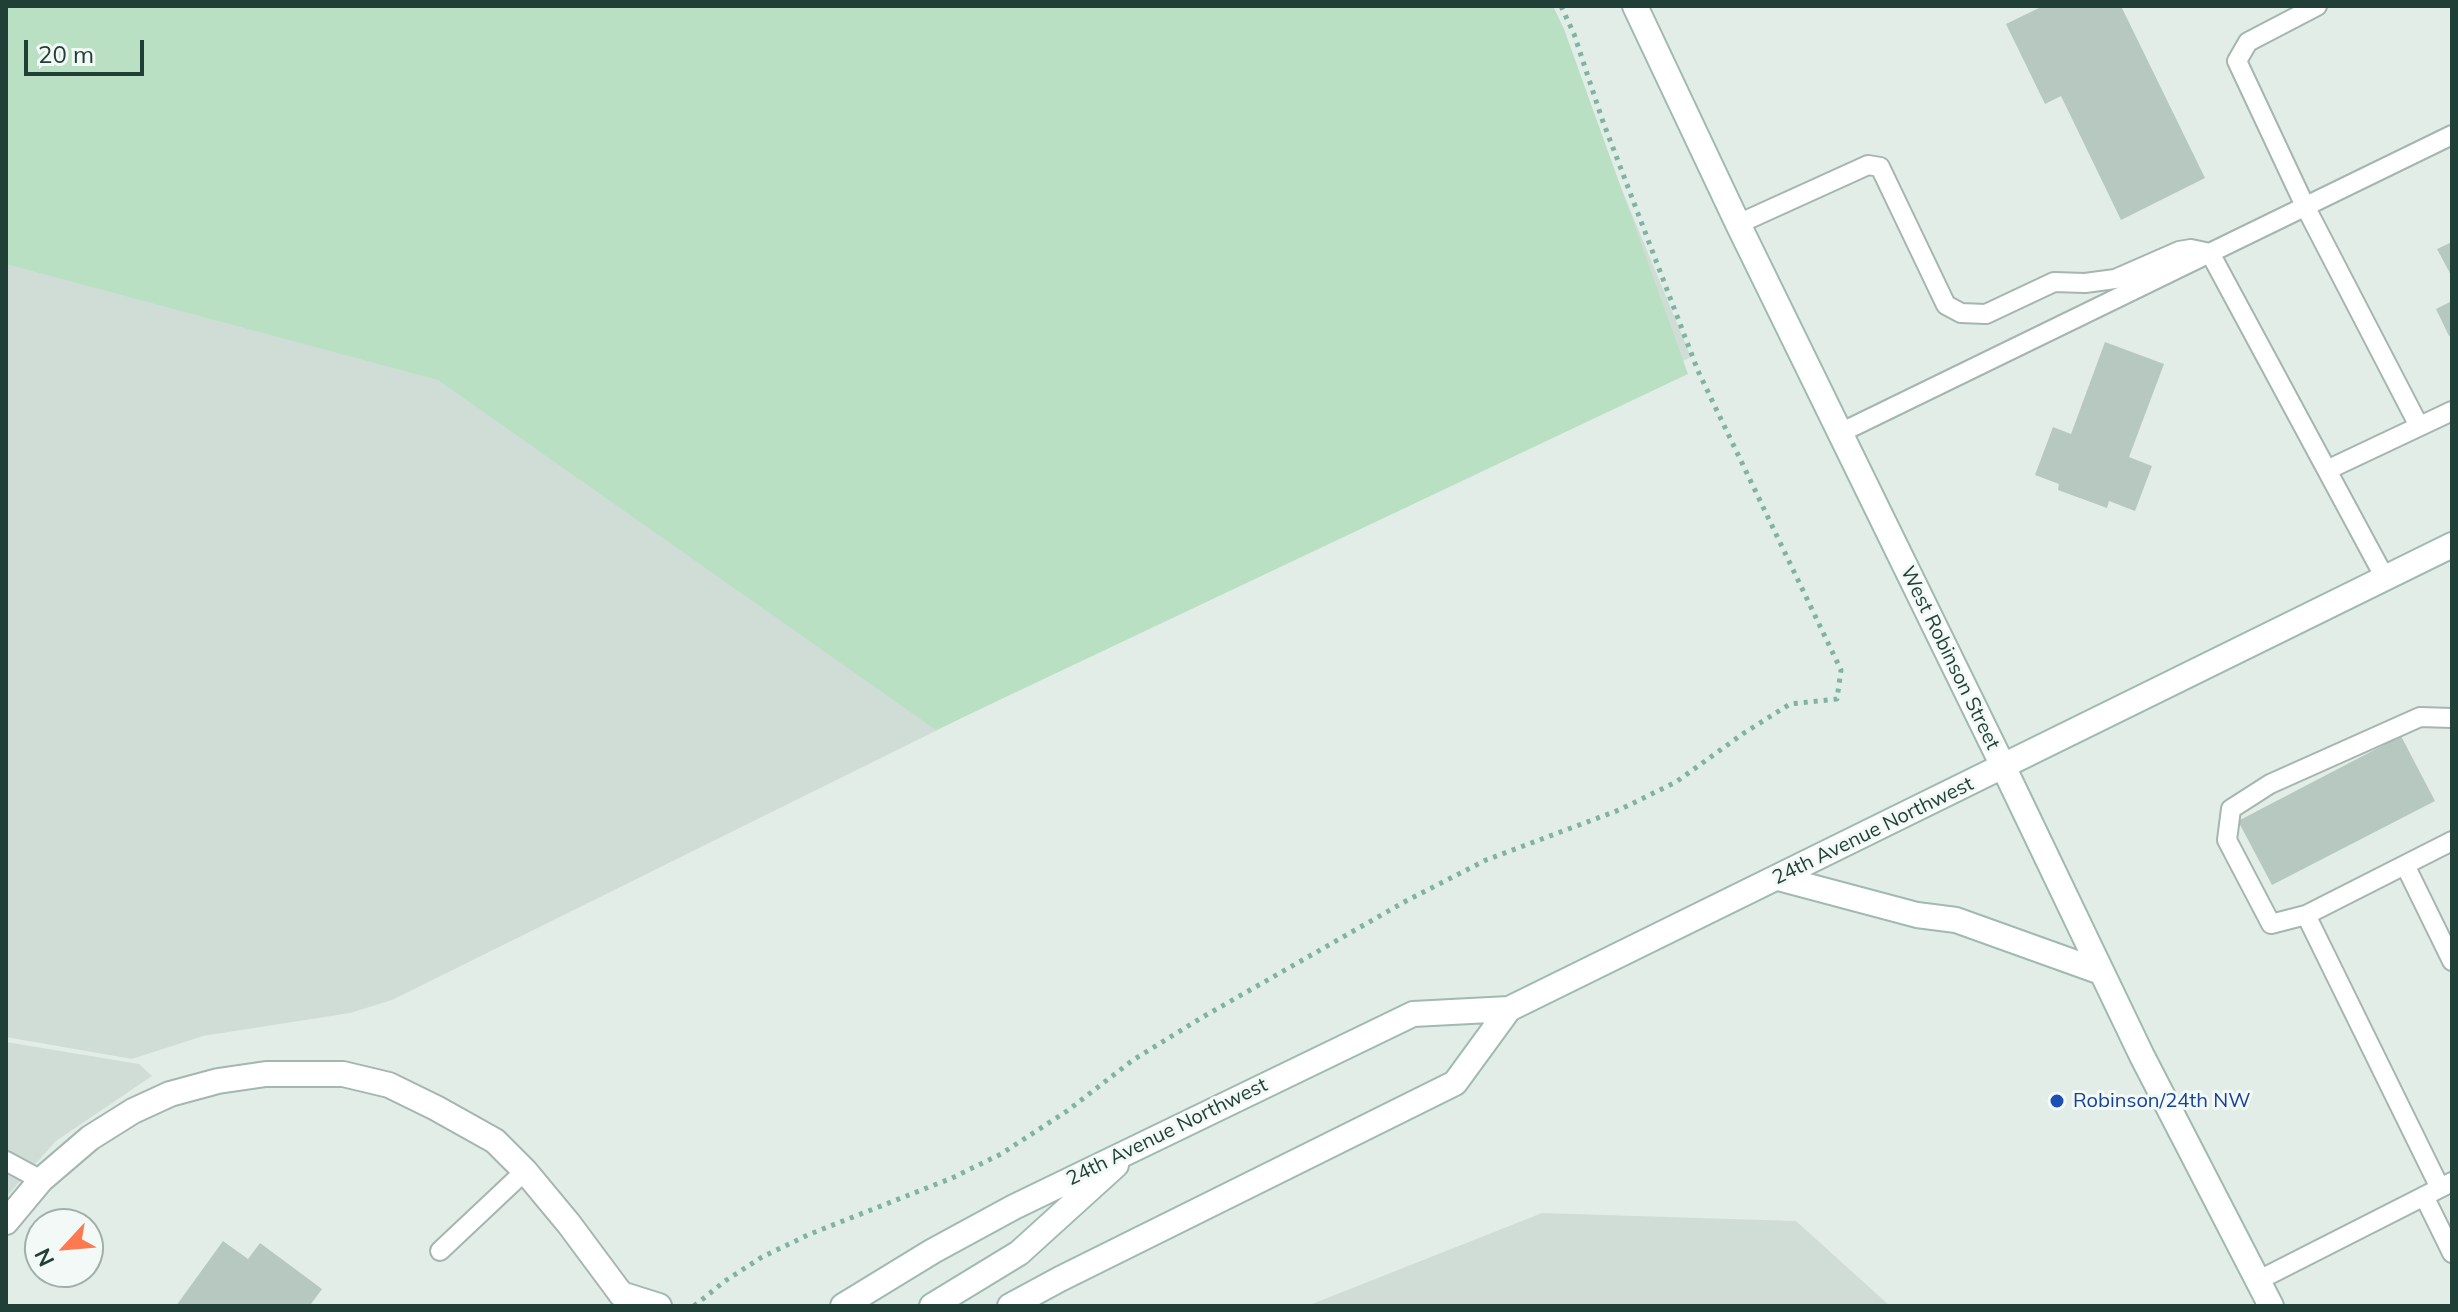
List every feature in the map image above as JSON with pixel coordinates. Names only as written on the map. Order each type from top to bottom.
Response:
[{"type":"main road","name":"West Robinson Street","points":[[1635,6],[2101,972],[2271,1306]]},
{"type":"main road","name":"24th Avenue Northwest","points":[[843,1306],[933,1251],[1014,1207],[1413,1014],[1509,1009],[2452,545]]},
{"type":"main road","points":[[1778,878],[1917,915],[1956,920],[2101,972]]},
{"type":"main road","name":"24th Avenue Northwest","points":[[1010,1306],[1455,1083],[1509,1009]]},
{"type":"main road","points":[[6,1222],[41,1180],[90,1138],[133,1111],[170,1094],[218,1081],[266,1074],[343,1074],[389,1085],[495,1141],[525,1171],[569,1224],[625,1302],[659,1306]]},
{"type":"main road","points":[[932,1306],[1019,1253],[1138,1145]]},
{"type":"lane","points":[[2317,6],[2248,42],[2237,61],[2305,206],[2419,426]]},
{"type":"lane","points":[[1840,433],[2452,135]]},
{"type":"lane","points":[[1738,224],[1868,165],[1880,167],[1946,305],[1961,313],[1986,314],[2054,282],[2085,283],[2115,279],[2179,251],[2191,249],[2210,253],[2385,578]]},
{"type":"lane","points":[[2327,470],[2452,411]]},
{"type":"lane","points":[[2452,718],[2420,717],[2270,784],[2231,809],[2227,840],[2271,924],[2306,915],[2452,841]]},
{"type":"lane","points":[[2405,865],[2452,961]]},
{"type":"lane","points":[[2306,915],[2438,1189],[2452,1253]]},
{"type":"lane","points":[[6,1161],[41,1180]]},
{"type":"lane","points":[[440,1251],[525,1171]]},
{"type":"lane","points":[[2257,1281],[2438,1189]]},
{"type":"path","points":[[694,1306],[762,1257],[810,1234],[952,1178],[1001,1154],[1067,1111],[1133,1060],[1406,901],[1486,860],[1619,810],[1676,782],[1790,704],[1837,699],[1841,670],[1698,371],[1561,6]]},
{"type":"shaded area","points":[[6,6],[1546,6],[1691,357],[392,1000],[350,1013],[203,1036],[132,1059],[6,1037]]},
{"type":"shaded area","points":[[6,1042],[139,1064],[152,1076],[56,1141],[6,1197]]},
{"type":"shaded area","points":[[1542,1213],[1796,1221],[1890,1306],[1307,1306]]},
{"type":"green space","points":[[6,6],[1553,6],[1564,29],[1688,374],[936,730],[438,380],[6,264]]},
{"type":"building","points":[[2043,6],[2121,6],[2205,178],[2121,220],[2061,96],[2045,104],[2006,24]]},
{"type":"building","points":[[2452,242],[2452,277],[2437,249]]},
{"type":"building","points":[[2452,301],[2452,335],[2449,336],[2436,309]]},
{"type":"building","points":[[2105,342],[2164,364],[2129,457],[2152,466],[2135,511],[2109,501],[2107,508],[2058,490],[2059,484],[2035,475],[2053,427],[2071,434]]},
{"type":"building","points":[[2401,736],[2435,801],[2272,885],[2238,821]]},
{"type":"building","points":[[223,1241],[248,1259],[260,1243],[322,1289],[311,1304],[314,1306],[176,1306]]},
{"type":"place","name":"Robinson/24th NW","points":[[2057,1101]]}]
